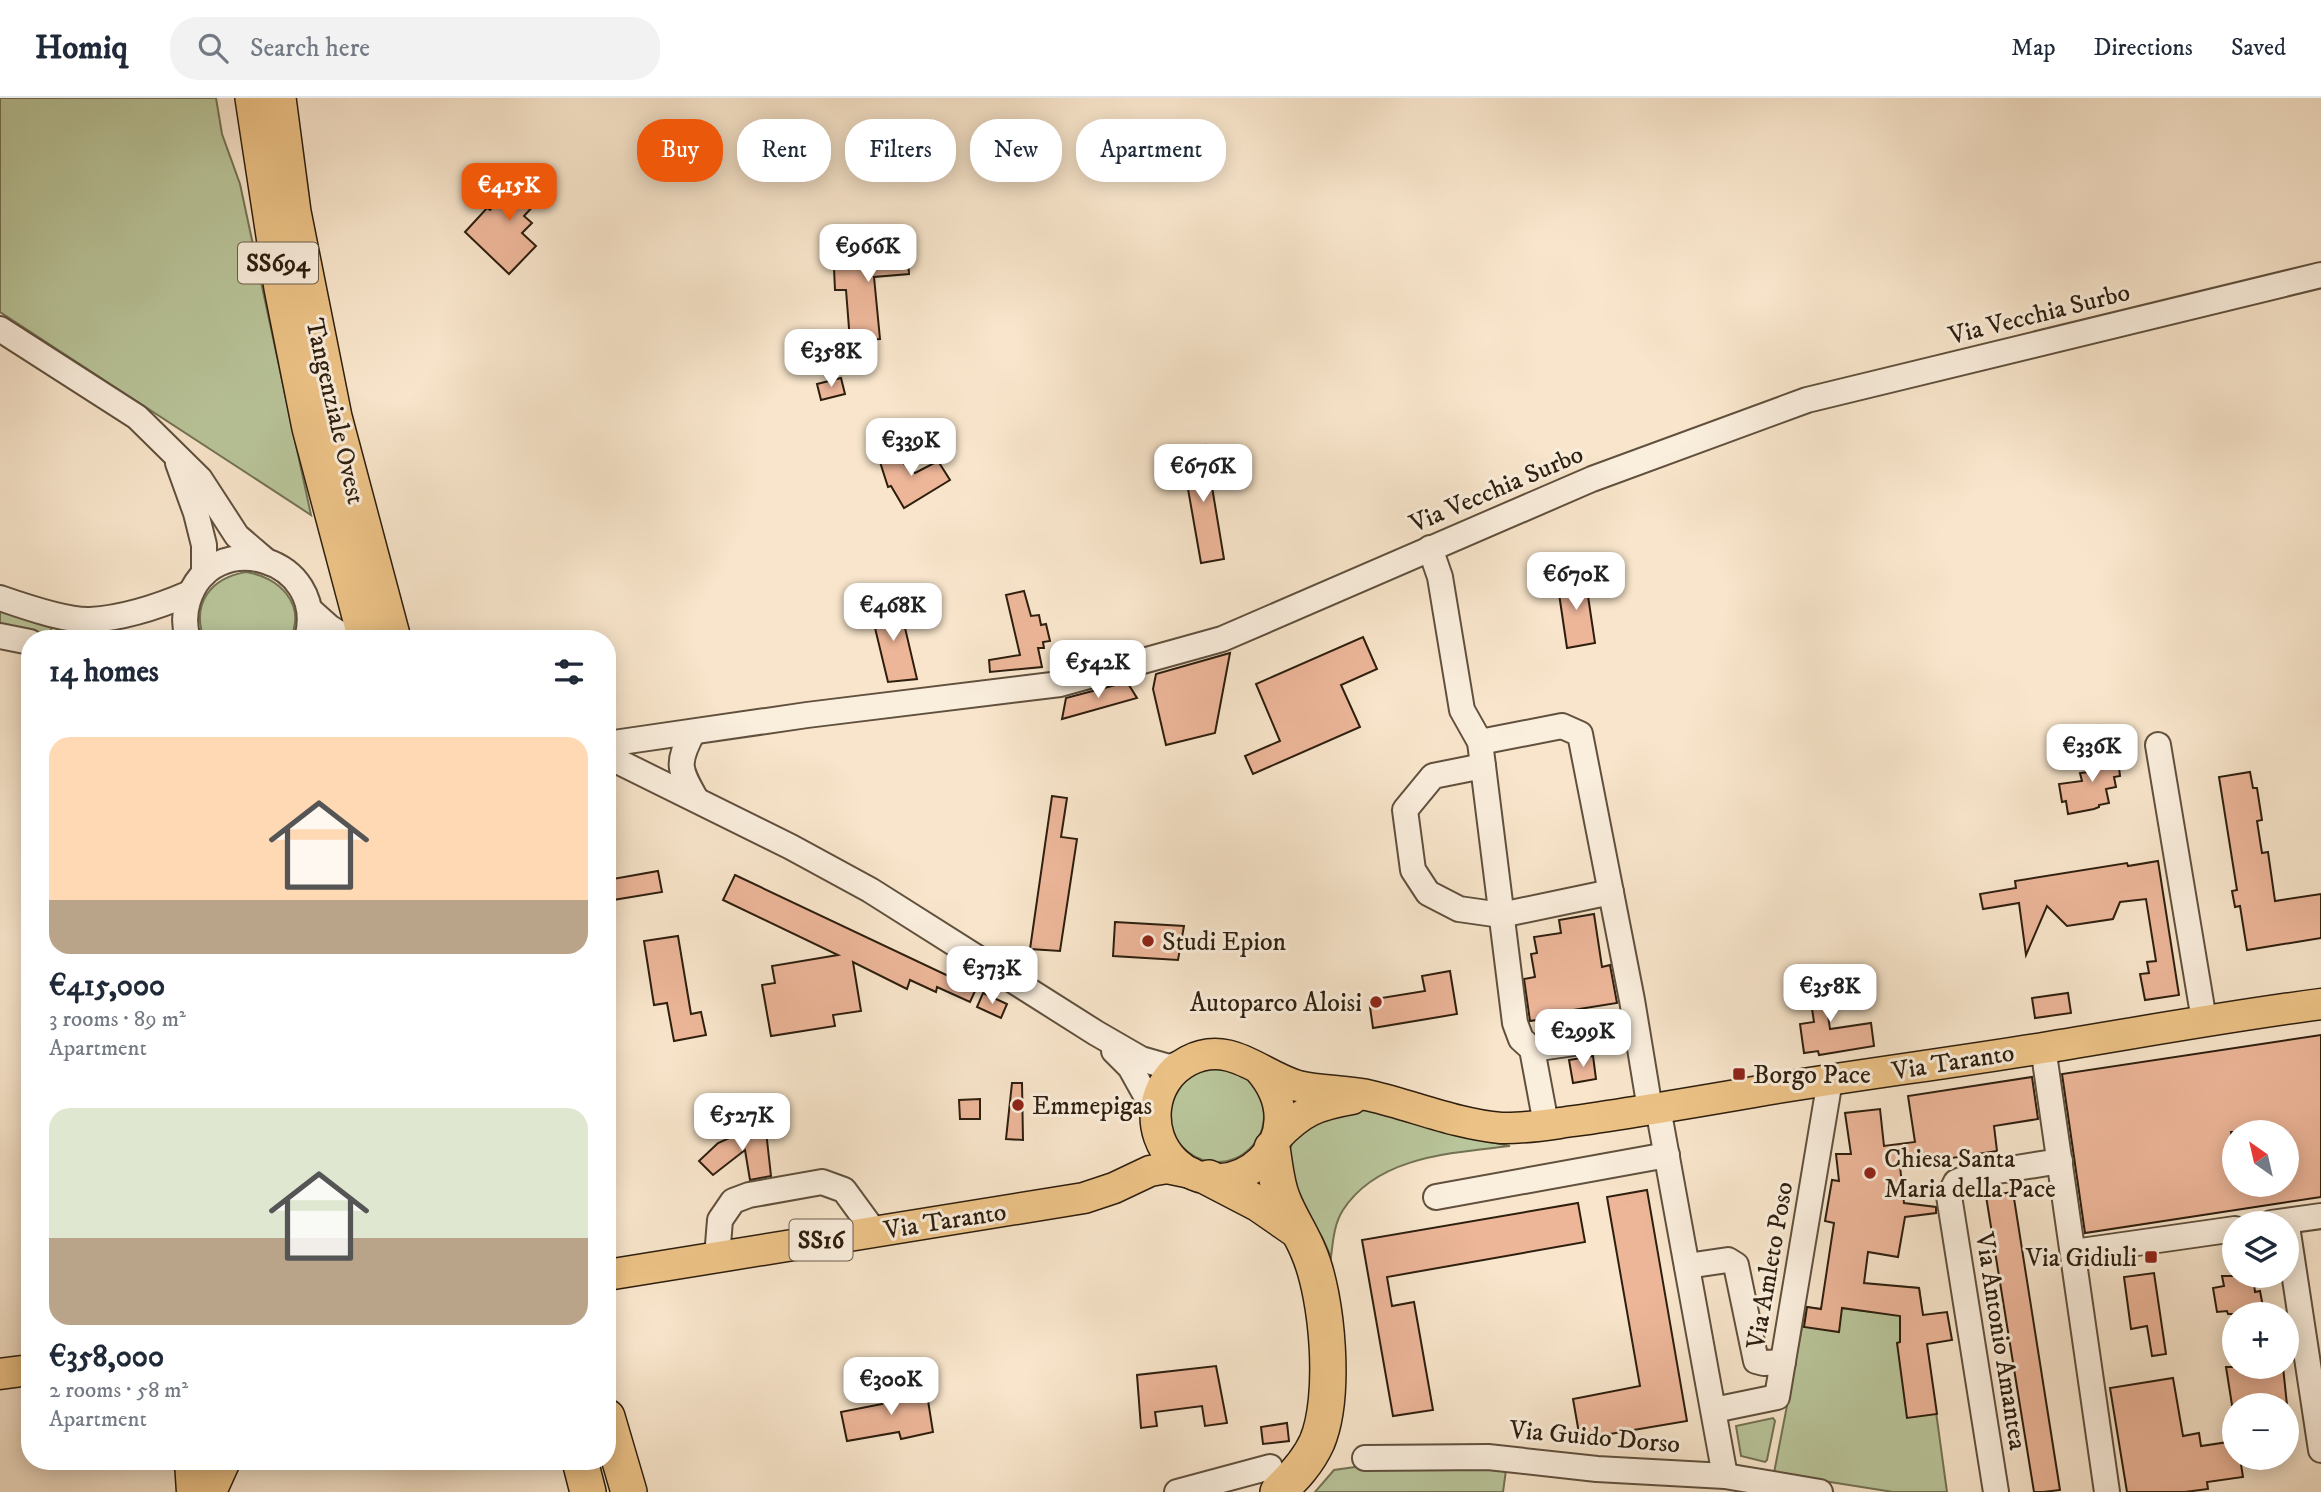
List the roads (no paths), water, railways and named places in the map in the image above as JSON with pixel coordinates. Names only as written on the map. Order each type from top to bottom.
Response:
[{"type":"highway","name":"Tangenziale Ovest","points":[[278,98],[322,422],[364,630]]},
{"type":"highway","name":"Tangenziale Ovest","points":[[252,107],[282,288],[322,422],[390,630]]},
{"type":"highway","points":[[1274,1143],[1282,1198],[1309,1252],[1317,1276],[1324,1317],[1328,1378],[1325,1413],[1317,1442],[1299,1472],[1274,1480]]},
{"type":"highway","points":[[1200,1176],[1259,1204],[1298,1231]]},
{"type":"highway","points":[[616,1448],[629,1492]]},
{"type":"highway","points":[[582,1470],[588,1492]]},
{"type":"highway","points":[[609,1470],[615,1492]]},
{"type":"main road","name":"Via Taranto","points":[[1035,1205],[1081,1192],[1124,1168],[1148,1141],[1155,1119],[1157,1099],[1168,1078],[1188,1061],[1204,1055],[1220,1054],[1244,1059],[1282,1081],[1303,1087],[1350,1091],[1475,1124],[1503,1128],[1654,1109],[2321,1003]]},
{"type":"main road","points":[[1258,1068],[1270,1082],[1280,1105],[1280,1126],[1274,1143]]},
{"type":"main road","name":"Via Taranto","points":[[616,1274],[1084,1198],[1114,1188],[1150,1171],[1167,1168],[1200,1176],[1231,1178],[1257,1165],[1296,1118],[1315,1108],[1353,1099],[1379,1098]]},
{"type":"main road","points":[[1155,1119],[1161,1143],[1171,1159],[1200,1176]]},
{"type":"main road","points":[[0,1376],[21,1372]]},
{"type":"main road","points":[[0,1376],[21,1380]]},
{"type":"street","name":"Via Vecchia Surbo","points":[[616,743],[807,715],[1060,684],[1222,639],[1591,479],[1807,400],[2321,275]]},
{"type":"street","points":[[0,329],[137,417],[174,452],[200,479],[237,536],[294,578],[304,593],[310,610],[309,630]]},
{"type":"street","points":[[174,452],[196,513],[204,545],[197,584],[185,612],[187,630]]},
{"type":"street","points":[[1430,548],[1440,577],[1462,710],[1481,754],[1515,1023],[1521,1039],[1532,1049],[1546,1124]]},
{"type":"street","points":[[0,598],[37,610],[89,620],[164,604],[197,584],[222,563],[243,557],[265,559]]},
{"type":"street","points":[[310,610],[334,630]]},
{"type":"street","points":[[0,636],[21,640]]},
{"type":"street","points":[[1611,892],[1501,915],[1459,909],[1428,893],[1413,870],[1405,810],[1433,776],[1481,754],[1562,726],[1580,734],[1611,892],[1637,1034],[1667,1155],[1725,1476]]},
{"type":"street","points":[[693,732],[683,750],[681,771],[696,799]]},
{"type":"street","points":[[2158,745],[2204,1020]]},
{"type":"street","points":[[616,760],[870,890],[1141,1059],[1169,1067],[1188,1061]]},
{"type":"street","points":[[1096,1033],[1130,1068],[1155,1119]]},
{"type":"street","points":[[1532,1049],[1637,1034]]},
{"type":"street","points":[[2043,1048],[2107,1492]]},
{"type":"street","name":"Via Amleto Poso","points":[[1714,1410],[1777,1397],[1830,1080]]},
{"type":"street","points":[[1436,1197],[1667,1155]]},
{"type":"street","name":"Via Antonio Amantea","points":[[1996,1492],[1949,1196],[1956,1182],[1973,1175],[2060,1161]]},
{"type":"street","points":[[717,1257],[720,1220],[733,1200],[822,1182],[844,1190],[874,1231]]},
{"type":"street","points":[[2299,1220],[2321,1216]]},
{"type":"street","points":[[2074,1252],[2222,1230]]},
{"type":"street","points":[[1687,1266],[1728,1260],[1736,1265],[1756,1361],[1783,1362]]},
{"type":"street","points":[[2294,1288],[2321,1450]]},
{"type":"street","name":"Via Guido Dorso","points":[[1364,1458],[1488,1457],[1597,1469],[1725,1476],[1775,1489],[1820,1492]]},
{"type":"street","points":[[1177,1492],[1274,1480]]},
{"type":"place","name":"Studi Epion","points":[[1148,941]]},
{"type":"place","name":"Autoparco Aloisi","points":[[1376,1002]]},
{"type":"place","name":"Borgo Pace","points":[[1739,1074]]},
{"type":"place","name":"Emmepigas","points":[[1018,1105]]},
{"type":"place","name":"Chiesa Santa Maria della Pace","points":[[1870,1173]]},
{"type":"place","name":"Via Gidiuli","points":[[2151,1257]]}]
